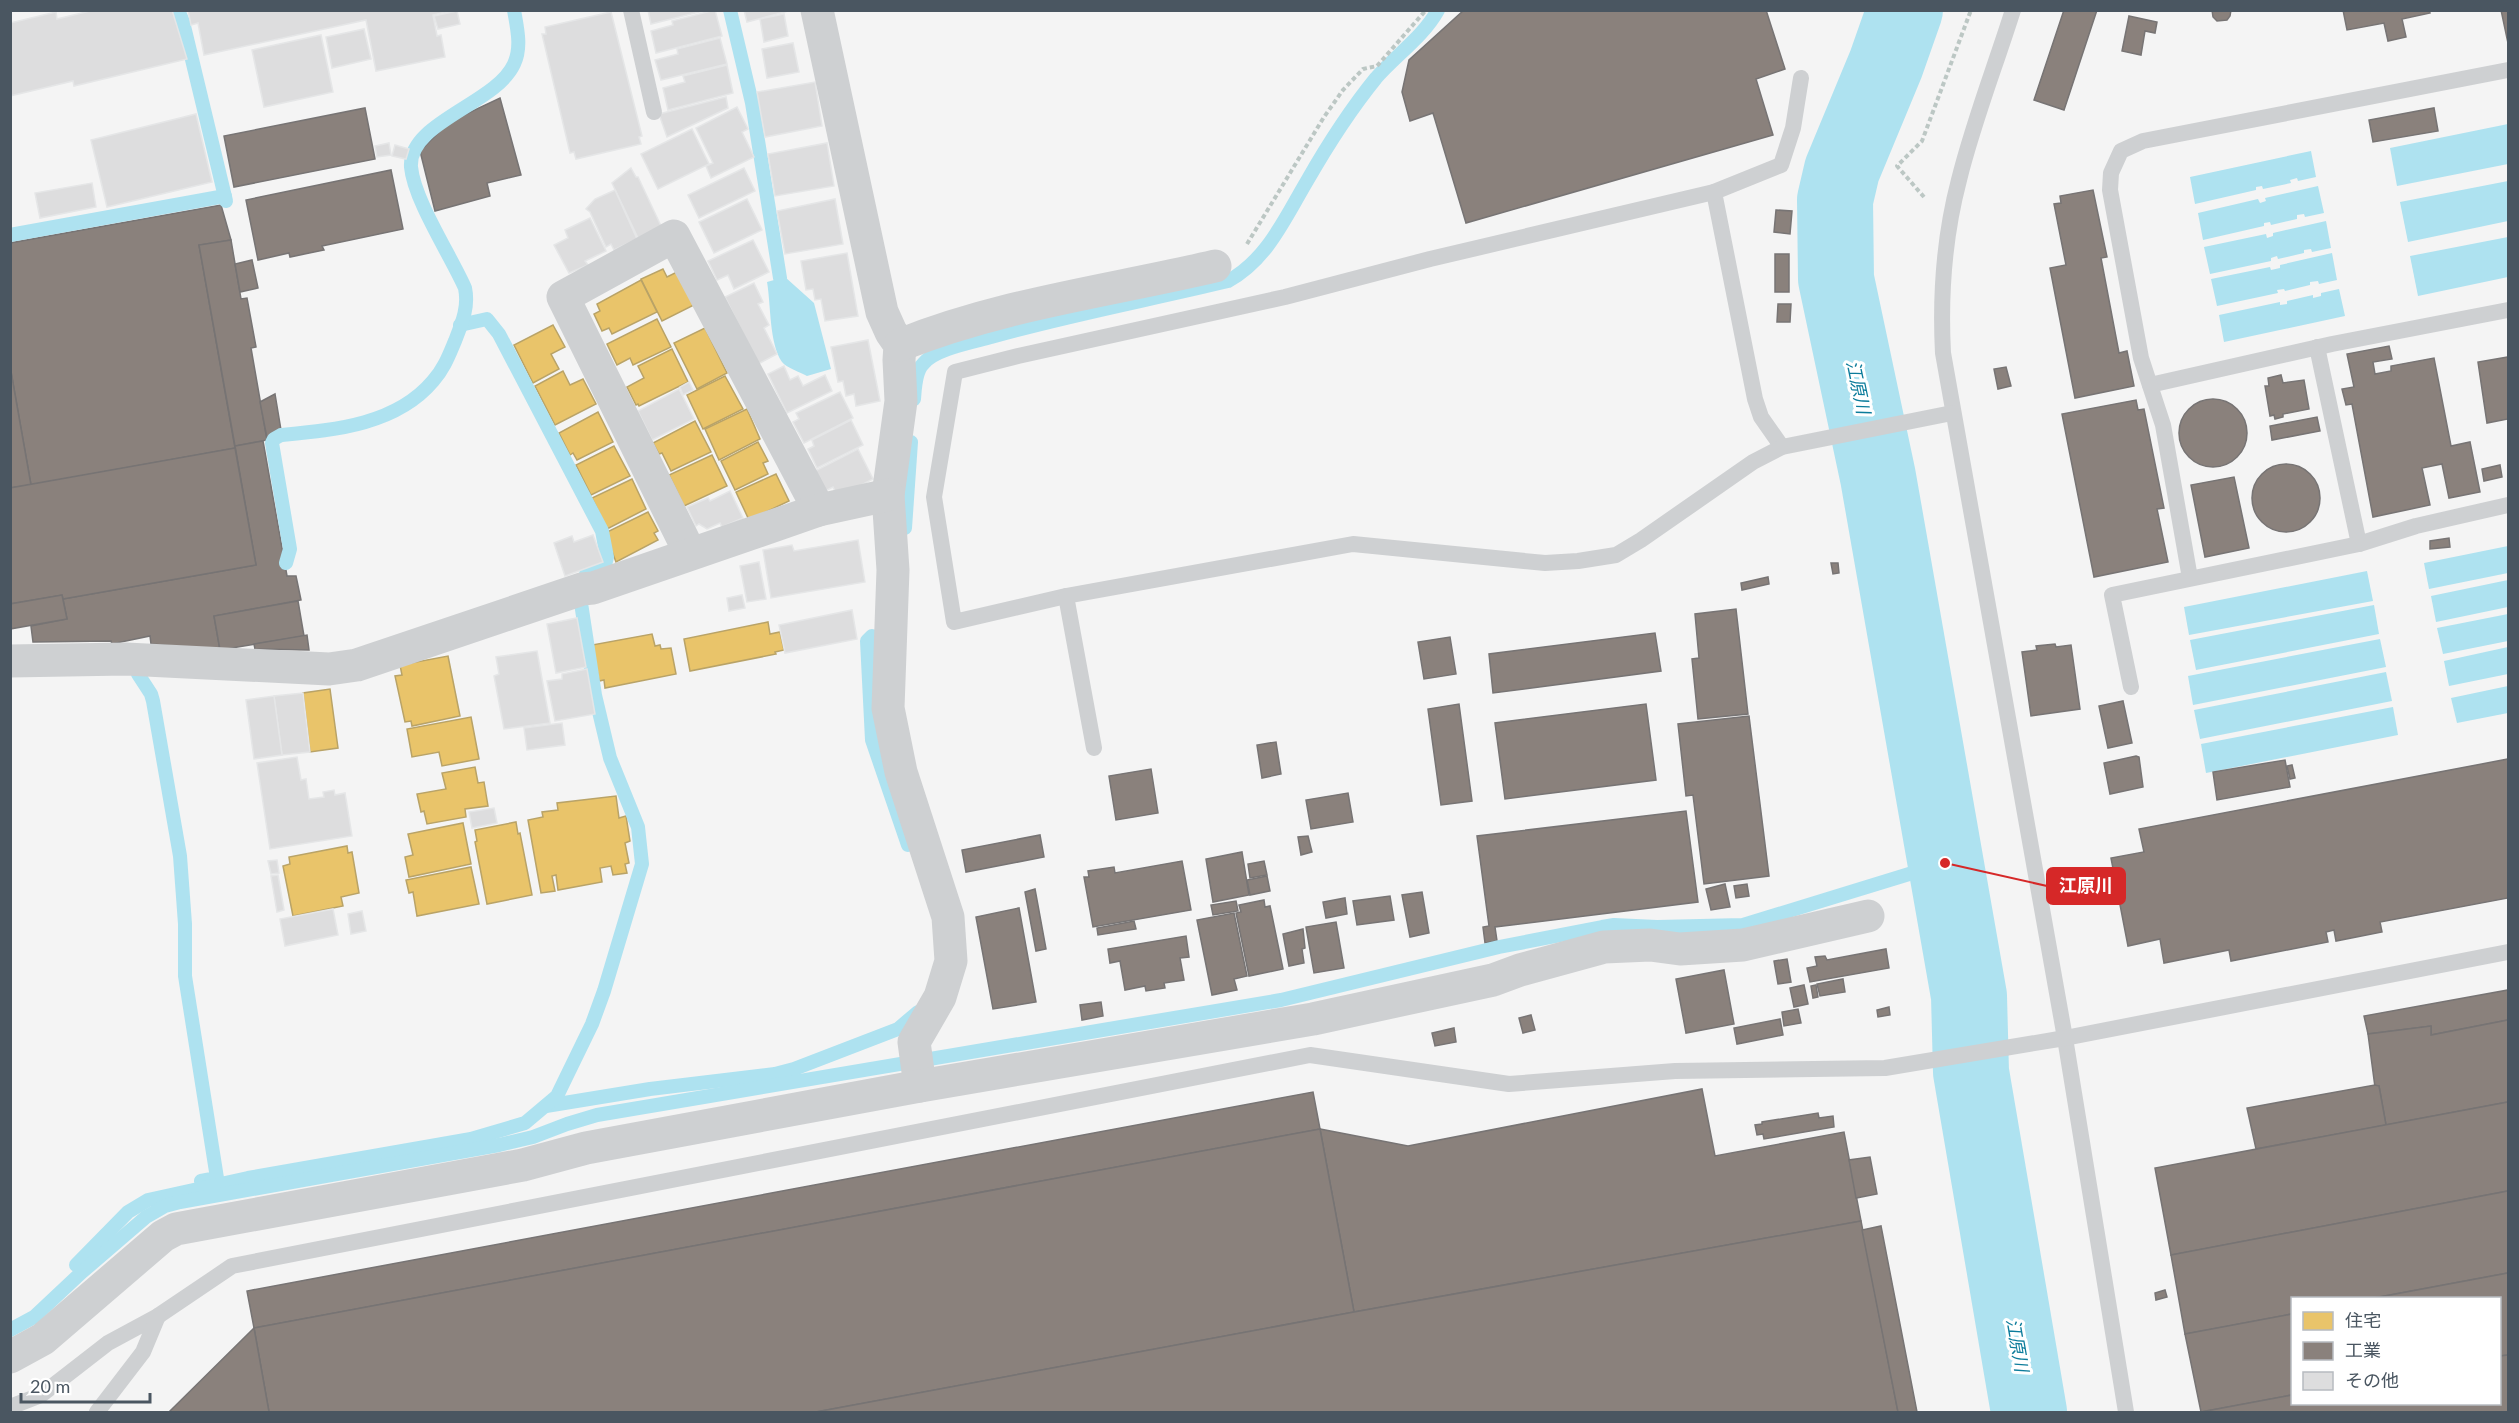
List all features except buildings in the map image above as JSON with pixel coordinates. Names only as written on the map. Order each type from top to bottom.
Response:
[{"type":"street","points":[[817,10],[882,312],[900,345],[898,360],[901,401],[888,495],[893,570],[888,708],[901,772],[948,917],[951,961],[940,998],[914,1042],[917,1071]]},
{"type":"street","points":[[690,553],[563,297],[674,236],[819,510]]},
{"type":"street","points":[[900,345],[935,331],[1024,305],[1215,266]]},
{"type":"street","points":[[10,662],[126,659],[328,669],[357,665],[582,589],[594,588],[819,510],[888,495]]},
{"type":"street","points":[[10,1357],[43,1339],[163,1236],[176,1229],[523,1166],[586,1148],[917,1071],[1313,1019],[1493,980],[1604,946],[1650,945],[1680,949],[1743,945],[1868,916]]},
{"type":"lane","points":[[631,10],[654,112]]},
{"type":"lane","points":[[2013,10],[1959,179],[1946,250],[1940,306],[1943,353],[1952,414],[2065,1038],[2126,1413]]},
{"type":"lane","points":[[2190,578],[2163,425],[2141,358],[2110,190],[2111,173],[2121,151],[2143,141],[2508,70]]},
{"type":"lane","points":[[1801,78],[1793,128],[1781,165],[1714,192],[1430,259],[1285,297],[955,372],[934,497],[954,622],[1066,596],[1353,544],[1545,563],[1616,555],[1753,462],[1782,447],[1952,414]]},
{"type":"lane","points":[[1714,192],[1755,399],[1761,417],[1782,447]]},
{"type":"lane","points":[[2150,385],[2317,347],[2508,310]]},
{"type":"lane","points":[[2317,347],[2359,544]]},
{"type":"lane","points":[[2131,687],[2112,594],[2359,544],[2416,526],[2508,505]]},
{"type":"lane","points":[[1066,596],[1094,748]]},
{"type":"lane","points":[[10,1407],[41,1395],[108,1343],[158,1316],[232,1266],[1310,1055],[1509,1084],[1675,1071],[1885,1068],[2065,1038],[2508,951]]},
{"type":"lane","points":[[97,1413],[143,1352],[158,1316]]},
{"type":"path","points":[[1215,266],[1238,253],[1253,236],[1306,146],[1343,90],[1363,69],[1377,66],[1426,10]]},
{"type":"water","points":[[2508,124],[2508,164],[2397,186],[2390,148]]},
{"type":"water","points":[[2311,151],[2316,177],[2298,181],[2297,178],[2290,180],[2291,183],[2263,189],[2262,186],[2256,187],[2256,190],[2195,204],[2190,177]]},
{"type":"water","points":[[2508,181],[2508,221],[2408,242],[2400,202]]},
{"type":"water","points":[[2318,186],[2324,213],[2305,217],[2304,214],[2297,215],[2297,219],[2271,225],[2270,222],[2264,223],[2264,226],[2203,240],[2198,213],[2258,199],[2260,203],[2266,201],[2265,198]]},
{"type":"water","points":[[2326,221],[2331,248],[2312,252],[2311,249],[2304,250],[2304,253],[2278,259],[2277,256],[2271,258],[2271,261],[2210,274],[2204,247],[2266,234],[2267,238],[2273,236],[2273,233]]},
{"type":"water","points":[[2508,237],[2508,277],[2418,296],[2410,256]]},
{"type":"water","points":[[2332,253],[2337,280],[2319,284],[2318,281],[2310,282],[2310,285],[2285,291],[2284,289],[2277,290],[2278,293],[2217,306],[2211,279],[2270,267],[2271,270],[2280,268],[2280,265]]},
{"type":"water","points":[[785,277],[814,303],[831,369],[807,376],[784,364],[778,354],[773,334],[767,282]]},
{"type":"water","points":[[2339,289],[2345,316],[2224,342],[2219,315],[2280,302],[2280,305],[2287,304],[2287,301],[2313,295],[2313,298],[2321,296],[2321,293]]},
{"type":"water","points":[[2508,546],[2508,573],[2429,589],[2424,563]]},
{"type":"water","points":[[2367,571],[2373,601],[2189,635],[2184,607]]},
{"type":"water","points":[[2508,580],[2508,607],[2436,622],[2431,596]]},
{"type":"water","points":[[2374,605],[2379,634],[2196,670],[2190,640]]},
{"type":"water","points":[[2508,614],[2508,641],[2443,654],[2437,628]]},
{"type":"water","points":[[2380,639],[2386,667],[2193,705],[2188,676]]},
{"type":"water","points":[[2508,647],[2508,674],[2449,686],[2444,661]]},
{"type":"water","points":[[2386,672],[2392,701],[2200,739],[2194,710]]},
{"type":"water","points":[[2508,686],[2508,713],[2457,723],[2451,698]]},
{"type":"water","points":[[2393,707],[2398,735],[2206,773],[2201,744]]},
{"type":"waterway","points":[[178,10],[183,22],[226,201]]},
{"type":"waterway","points":[[286,563],[290,549],[272,443],[274,439],[281,435],[322,431],[363,423],[401,407],[418,396],[437,376],[455,341],[465,308],[465,288],[426,211],[411,167],[414,151],[423,138],[438,125],[490,91],[504,78],[514,64],[518,44],[514,10]]},
{"type":"waterway","points":[[730,10],[752,103],[780,278]]},
{"type":"waterway","points":[[914,399],[920,367],[928,359],[945,350],[1050,322],[1228,281],[1242,272],[1254,262],[1274,237],[1331,141],[1366,90],[1425,29],[1438,10]]},
{"type":"waterway","name":"江原川","points":[[1905,10],[1886,64],[1842,170],[1835,200],[1836,279],[1878,477],[1969,996],[1971,1072],[2029,1412]]},
{"type":"waterway","points":[[10,235],[225,196]]},
{"type":"waterway","points":[[460,325],[487,319],[499,334],[602,531],[607,557],[605,565],[586,574]]},
{"type":"waterway","points":[[905,528],[911,442]]},
{"type":"waterway","points":[[76,1265],[128,1212],[148,1200],[248,1178],[471,1139],[525,1123],[557,1096],[592,1024],[642,864],[638,827],[610,758],[595,695],[581,603]]},
{"type":"waterway","points":[[872,636],[867,641],[872,740],[908,845]]},
{"type":"waterway","points":[[138,674],[153,701],[180,856],[185,924],[185,976],[217,1178],[201,1181]]},
{"type":"waterway","points":[[10,1330],[34,1317],[146,1217],[165,1206],[180,1202],[499,1145],[533,1137],[597,1115],[1281,1000],[1499,947],[1602,927],[1614,925],[1657,927],[1743,925],[1945,863]]},
{"type":"waterway","points":[[546,1106],[650,1089],[775,1074],[794,1069],[898,1029],[918,1012]]},
{"type":"place","name":"江原川","points":[[1945,863]]}]
